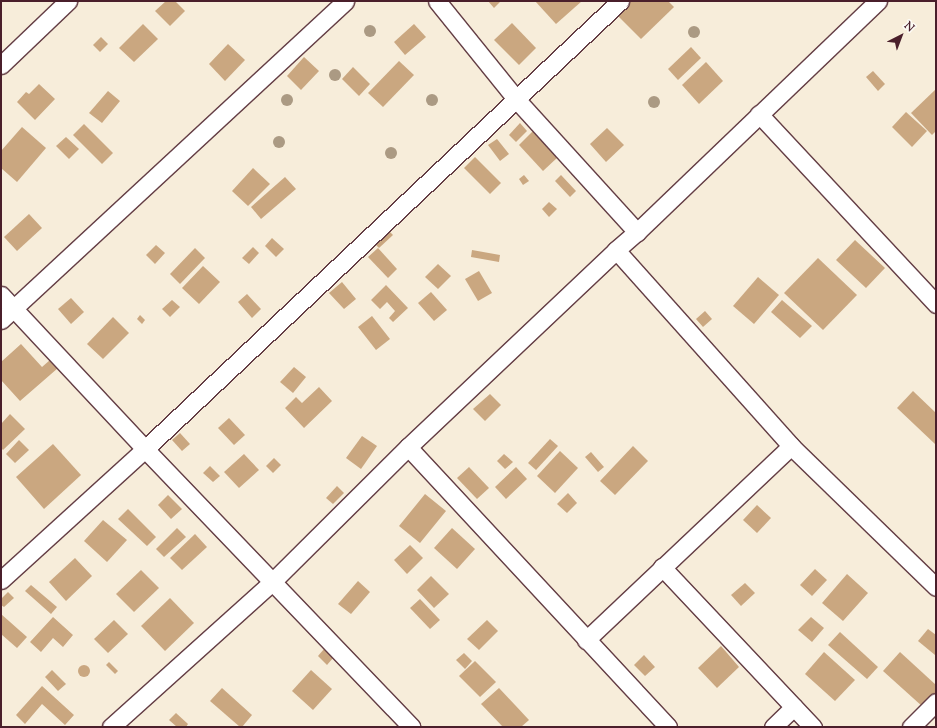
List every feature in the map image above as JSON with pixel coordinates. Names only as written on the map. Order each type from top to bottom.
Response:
[{"type":"street","points":[[1,65],[68,1]]},
{"type":"street","points":[[7,314],[345,1]]},
{"type":"street","points":[[437,1],[516,99],[637,232]]},
{"type":"street","points":[[1,580],[145,449],[620,1]]},
{"type":"street","points":[[111,727],[272,580],[408,447],[616,250],[637,232],[878,1]]},
{"type":"street","points":[[759,114],[934,297]]},
{"type":"street","points":[[616,250],[791,446],[936,587]]},
{"type":"street","points":[[1,295],[7,314],[145,449],[412,727]]},
{"type":"street","points":[[586,640],[791,446]]},
{"type":"street","points":[[408,447],[668,727]]},
{"type":"street","points":[[662,567],[813,727]]},
{"type":"street","points":[[911,727],[936,702]]},
{"type":"street","points":[[773,727],[794,707]]},
{"type":"building","points":[[166,1],[175,1],[185,11],[170,26],[155,11]]},
{"type":"building","points":[[488,1],[501,1],[494,8]]},
{"type":"building","points":[[535,1],[582,1],[556,24]]},
{"type":"building","points":[[628,1],[668,1],[674,7],[641,39],[615,13]]},
{"type":"building","points":[[512,23],[536,48],[519,65],[494,40]]},
{"type":"building","points":[[143,24],[158,39],[134,62],[119,48]]},
{"type":"building","points":[[414,24],[426,37],[405,55],[394,42]]},
{"type":"building","points":[[101,37],[108,44],[100,52],[93,45]]},
{"type":"building","points":[[228,44],[245,60],[225,81],[209,64]]},
{"type":"building","points":[[691,47],[701,58],[678,80],[668,69]]},
{"type":"building","points":[[304,57],[319,71],[301,90],[287,76]]},
{"type":"building","points":[[399,61],[414,75],[383,107],[368,93]]},
{"type":"building","points":[[706,62],[723,81],[699,104],[682,85]]},
{"type":"building","points":[[353,67],[370,84],[359,96],[342,79]]},
{"type":"building","points":[[873,71],[885,84],[878,91],[866,77]]},
{"type":"building","points":[[39,84],[55,99],[35,120],[17,102],[26,92],[29,94]]},
{"type":"building","points":[[936,89],[936,131],[932,135],[911,113]]},
{"type":"building","points":[[108,91],[120,101],[102,123],[89,113]]},
{"type":"building","points":[[906,112],[927,131],[912,147],[892,127]]},
{"type":"building","points":[[520,123],[527,131],[516,142],[509,135]]},
{"type":"building","points":[[84,124],[113,153],[102,164],[73,135]]},
{"type":"building","points":[[22,127],[46,148],[17,182],[1,168],[1,151]]},
{"type":"building","points":[[607,128],[624,145],[606,162],[590,144]]},
{"type":"building","points":[[533,131],[558,157],[543,171],[519,145]]},
{"type":"building","points":[[66,137],[79,149],[69,159],[56,146]]},
{"type":"building","points":[[497,139],[509,154],[500,161],[488,145]]},
{"type":"building","points":[[475,157],[501,183],[490,194],[464,168]]},
{"type":"building","points":[[253,168],[270,184],[248,206],[232,191]]},
{"type":"building","points":[[524,175],[529,181],[523,185],[519,179]]},
{"type":"building","points":[[561,175],[576,191],[570,197],[555,181]]},
{"type":"building","points":[[285,177],[296,189],[261,219],[251,207]]},
{"type":"building","points":[[549,202],[557,209],[549,217],[542,209]]},
{"type":"building","points":[[29,214],[42,228],[17,251],[4,237]]},
{"type":"building","points":[[383,225],[393,235],[379,248],[370,239]]},
{"type":"building","points":[[272,238],[284,249],[276,257],[265,246]]},
{"type":"building","points":[[855,240],[885,268],[866,288],[836,260]]},
{"type":"building","points":[[156,245],[165,253],[155,264],[146,255]]},
{"type":"building","points":[[253,247],[259,253],[249,264],[242,258]]},
{"type":"building","points":[[195,248],[205,258],[180,284],[170,274]]},
{"type":"building","points":[[378,248],[397,269],[388,278],[368,257]]},
{"type":"building","points":[[472,250],[500,255],[499,262],[471,257]]},
{"type":"building","points":[[818,258],[857,295],[823,330],[784,293]]},
{"type":"building","points":[[438,264],[451,276],[438,289],[425,277]]},
{"type":"building","points":[[203,266],[220,282],[199,304],[182,288]]},
{"type":"building","points":[[479,271],[492,293],[478,301],[465,279]]},
{"type":"building","points":[[758,277],[779,295],[754,324],[733,306]]},
{"type":"building","points":[[342,282],[356,299],[344,309],[329,293]]},
{"type":"building","points":[[386,285],[408,308],[393,322],[389,318],[395,311],[387,302],[380,309],[371,300]]},
{"type":"building","points":[[431,292],[447,310],[434,321],[418,303]]},
{"type":"building","points":[[247,294],[261,309],[252,318],[238,302]]},
{"type":"building","points":[[71,298],[84,312],[71,324],[58,309]]},
{"type":"building","points":[[172,300],[180,307],[170,317],[162,309]]},
{"type":"building","points":[[782,300],[812,326],[800,338],[771,312]]},
{"type":"building","points":[[705,311],[712,319],[703,327],[696,319]]},
{"type":"building","points":[[140,315],[145,320],[142,324],[137,319]]},
{"type":"building","points":[[372,316],[390,339],[376,350],[358,327]]},
{"type":"building","points":[[113,317],[129,333],[103,359],[87,344]]},
{"type":"building","points":[[21,344],[42,367],[50,360],[58,368],[20,401],[1,380],[1,362]]},
{"type":"building","points":[[294,367],[306,377],[293,393],[280,382]]},
{"type":"building","points":[[319,387],[332,401],[304,428],[285,408],[296,397],[302,403]]},
{"type":"building","points":[[913,391],[936,413],[935,444],[897,408]]},
{"type":"building","points":[[490,394],[501,405],[485,421],[473,409]]},
{"type":"building","points":[[10,414],[25,429],[3,450],[1,448],[1,424]]},
{"type":"building","points":[[229,418],[245,435],[234,445],[218,428]]},
{"type":"building","points":[[180,433],[190,444],[182,451],[172,440]]},
{"type":"building","points":[[362,436],[377,446],[361,469],[346,458]]},
{"type":"building","points":[[550,439],[558,446],[536,470],[528,463]]},
{"type":"building","points":[[19,440],[29,450],[15,463],[6,454]]},
{"type":"building","points":[[53,444],[81,475],[44,509],[16,477]]},
{"type":"building","points":[[633,446],[648,461],[615,495],[600,481]]},
{"type":"building","points":[[560,451],[578,468],[555,493],[537,476]]},
{"type":"building","points":[[591,452],[604,467],[598,472],[585,457]]},
{"type":"building","points":[[244,454],[259,470],[239,488],[224,472]]},
{"type":"building","points":[[504,454],[513,462],[505,469],[497,461]]},
{"type":"building","points":[[274,458],[281,465],[273,473],[266,466]]},
{"type":"building","points":[[210,466],[220,476],[213,482],[203,473]]},
{"type":"building","points":[[469,467],[489,488],[477,499],[457,478]]},
{"type":"building","points":[[516,467],[527,479],[506,499],[495,487]]},
{"type":"building","points":[[337,486],[344,493],[333,504],[326,498]]},
{"type":"building","points":[[568,493],[577,503],[567,513],[557,504]]},
{"type":"building","points":[[425,494],[446,511],[420,543],[399,526]]},
{"type":"building","points":[[168,495],[182,509],[171,519],[158,505]]},
{"type":"building","points":[[757,505],[771,518],[757,533],[743,520]]},
{"type":"building","points":[[128,509],[156,537],[147,546],[118,519]]},
{"type":"building","points":[[103,520],[127,540],[107,562],[84,541]]},
{"type":"building","points":[[177,528],[186,537],[164,557],[156,549]]},
{"type":"building","points":[[452,528],[475,549],[457,569],[434,548]]},
{"type":"building","points":[[195,534],[207,547],[182,570],[170,558]]},
{"type":"building","points":[[410,545],[423,558],[407,574],[394,560]]},
{"type":"building","points":[[75,558],[92,576],[66,601],[49,582]]},
{"type":"building","points":[[815,569],[827,580],[812,596],[800,585]]},
{"type":"building","points":[[141,570],[159,588],[134,612],[116,594]]},
{"type":"building","points":[[847,574],[868,593],[843,621],[822,603]]},
{"type":"building","points":[[431,576],[449,594],[434,608],[417,590]]},
{"type":"building","points":[[358,581],[370,592],[351,614],[338,604]]},
{"type":"building","points":[[745,583],[755,593],[741,606],[731,595]]},
{"type":"building","points":[[31,585],[57,607],[51,614],[25,591]]},
{"type":"building","points":[[8,592],[14,598],[4,607],[1,605],[1,599]]},
{"type":"building","points":[[170,598],[194,623],[165,651],[141,626]]},
{"type":"building","points":[[420,599],[440,620],[430,629],[410,608]]},
{"type":"building","points":[[1,614],[27,637],[17,648],[1,634]]},
{"type":"building","points":[[53,617],[73,635],[63,647],[53,638],[41,652],[30,642]]},
{"type":"building","points":[[811,617],[824,628],[812,642],[798,630]]},
{"type":"building","points":[[114,620],[128,634],[108,653],[94,639]]},
{"type":"building","points":[[487,620],[498,631],[479,650],[467,639]]},
{"type":"building","points":[[928,629],[936,635],[935,655],[918,641]]},
{"type":"building","points":[[840,632],[878,667],[867,679],[828,645]]},
{"type":"building","points":[[721,646],[739,667],[717,688],[698,668]]},
{"type":"building","points":[[324,649],[333,658],[327,665],[318,656]]},
{"type":"building","points":[[824,652],[855,680],[835,701],[805,674]]},
{"type":"building","points":[[900,652],[936,685],[936,692],[923,707],[883,671]]},
{"type":"building","points":[[464,653],[472,661],[465,669],[456,660]]},
{"type":"building","points":[[644,655],[655,667],[645,676],[634,665]]},
{"type":"building","points":[[475,661],[496,682],[480,697],[459,676]]},
{"type":"building","points":[[109,662],[118,671],[115,674],[106,665]]},
{"type":"building","points":[[84,665],[88,667],[90,671],[88,675],[84,677],[80,675],[78,671],[80,667]]},
{"type":"building","points":[[52,670],[66,684],[58,691],[45,677]]},
{"type":"building","points":[[311,670],[332,689],[313,710],[292,691]]},
{"type":"building","points":[[42,686],[74,715],[65,725],[42,704],[25,724],[16,715]]},
{"type":"building","points":[[222,688],[252,715],[242,727],[240,727],[210,701]]},
{"type":"building","points":[[499,688],[529,720],[521,727],[503,727],[481,704]]},
{"type":"building","points":[[176,713],[188,724],[186,727],[177,727],[169,720]]}]
